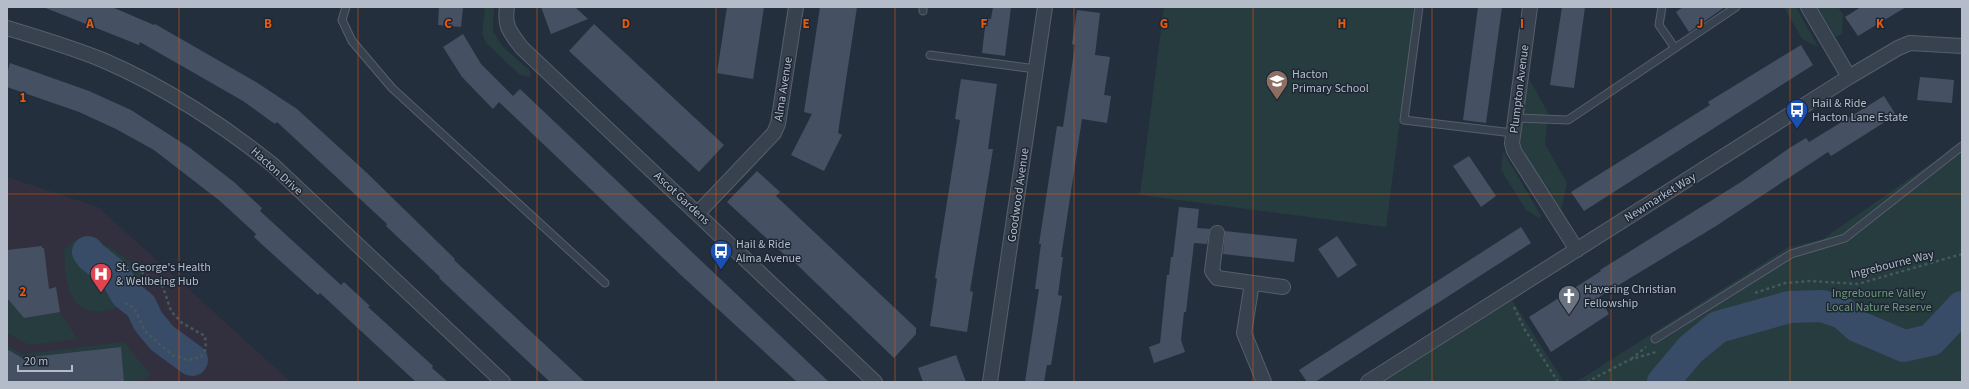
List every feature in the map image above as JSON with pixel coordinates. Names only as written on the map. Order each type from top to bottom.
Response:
[{"type":"street","name":"Ascot Gardens","points":[[507,7],[505,19],[508,30],[522,48],[875,382]]},
{"type":"street","name":"Alma Avenue","points":[[698,213],[774,133],[778,124],[796,7]]},
{"type":"street","name":"Goodwood Avenue","points":[[990,382],[1045,7]]},
{"type":"street","name":"Plumpton Avenue","points":[[1530,7],[1513,133],[1514,151],[1577,250]]},
{"type":"street","points":[[1808,7],[1849,77]]},
{"type":"street","name":"Hacton Drive","points":[[7,28],[106,62],[197,111],[248,145],[279,172],[502,382]]},
{"type":"street","name":"Newmarket Way","points":[[1368,382],[1849,77],[1898,48],[1910,42],[1962,46]]},
{"type":"street","points":[[1217,233],[1212,271],[1216,278],[1284,287]]},
{"type":"street","points":[[1252,283],[1244,333],[1264,382]]},
{"type":"lane","points":[[346,7],[342,20],[352,41],[392,88],[605,284]]},
{"type":"lane","points":[[1419,7],[1404,120],[1513,133]]},
{"type":"lane","points":[[1662,7],[1660,25],[1675,48]]},
{"type":"lane","points":[[1515,118],[1568,120],[1736,7]]},
{"type":"lane","points":[[930,55],[1036,69]]},
{"type":"lane","points":[[1655,339],[1791,254],[1845,238],[1962,146]]},
{"type":"path","name":"Ingrebourne Way","points":[[1749,296],[1764,289],[1785,283],[1810,282],[1858,284],[1962,254]]},
{"type":"path","points":[[125,303],[134,308],[145,330],[172,355],[192,360],[201,357],[206,349],[205,336],[182,323],[171,311],[163,287],[140,271]]},
{"type":"path","points":[[1510,291],[1517,300],[1513,306],[1525,330],[1558,382]]},
{"type":"path","points":[[1630,360],[1655,339]]},
{"type":"path","points":[[1587,382],[1630,360],[1662,350]]},
{"type":"shaded area","name":"St. George's Health & Wellbeing Hub","points":[[7,177],[98,207],[291,382],[7,382]]},
{"type":"green space","points":[[485,7],[494,7],[493,31],[502,46],[530,71],[530,77],[520,75],[486,43],[482,33]]},
{"type":"green space","name":"Hacton Primary School","points":[[1164,7],[1415,7],[1386,227],[1140,195]]},
{"type":"green space","points":[[1784,7],[1796,7],[1818,47],[1802,39]]},
{"type":"green space","points":[[1817,7],[1838,7],[1843,14],[1842,34],[1836,37]]},
{"type":"green space","points":[[1528,77],[1548,113],[1545,144],[1567,183],[1560,216],[1523,155],[1520,140]]},
{"type":"green space","name":"Ingrebourne Valley Local Nature Reserve","points":[[1962,142],[1962,382],[1576,382],[1787,248],[1823,239]]},
{"type":"green space","points":[[1503,151],[1541,216],[1539,218],[1526,210],[1501,170]]},
{"type":"green space","points":[[85,239],[109,247],[140,271],[140,287],[134,296],[126,303],[107,310],[97,311],[88,310],[79,305],[73,298],[67,281],[64,250],[75,240]]},
{"type":"green space","points":[[7,299],[25,318],[60,312],[77,339],[29,345],[7,333]]},
{"type":"green space","points":[[1512,300],[1564,382],[1383,382]]},
{"type":"green space","points":[[124,342],[150,374],[146,379],[124,382],[120,347],[22,358],[7,349],[7,345],[22,354]]},
{"type":"building","points":[[43,7],[112,7],[154,25],[155,24],[256,82],[297,109],[366,172],[455,259],[454,260],[585,382],[550,382],[439,278],[440,277],[386,226],[387,224],[277,122],[275,124],[243,101],[140,42],[139,45]]},
{"type":"building","points":[[439,7],[463,7],[461,27],[438,25]]},
{"type":"building","points":[[541,7],[575,7],[588,19],[551,34]]},
{"type":"building","points":[[727,7],[764,7],[753,79],[717,73]]},
{"type":"building","points":[[820,7],[857,7],[838,133],[842,135],[824,171],[791,155],[812,114],[804,112]]},
{"type":"building","points":[[993,7],[1011,7],[1005,56],[982,53],[986,18],[991,19]]},
{"type":"building","points":[[1478,7],[1502,7],[1486,123],[1463,120]]},
{"type":"building","points":[[1562,7],[1585,7],[1574,88],[1550,85]]},
{"type":"building","points":[[1683,7],[1725,7],[1689,32],[1676,12]]},
{"type":"building","points":[[1861,7],[1906,7],[1858,36],[1845,17]]},
{"type":"building","points":[[1077,10],[1100,13],[1095,55],[1110,57],[1104,95],[1111,96],[1107,123],[1082,119],[1061,257],[1063,257],[1058,295],[1062,296],[1051,365],[1047,365],[1044,382],[1025,382],[1039,289],[1035,289],[1041,244],[1039,244],[1057,126],[1063,127],[1075,45],[1072,44]]},
{"type":"building","points":[[594,24],[724,145],[699,172],[569,51]]},
{"type":"building","points":[[463,34],[481,64],[513,96],[520,89],[829,382],[797,382],[683,277],[499,102],[493,109],[462,77],[443,47]]},
{"type":"building","points":[[1801,45],[1813,65],[1584,211],[1571,192],[1710,105],[1708,102]]},
{"type":"building","points":[[10,63],[89,91],[131,110],[190,148],[234,182],[262,208],[260,211],[341,285],[344,282],[370,306],[368,307],[433,366],[432,368],[448,382],[416,382],[320,293],[318,295],[254,237],[256,234],[220,201],[154,150],[116,129],[79,112],[7,87],[7,74]]},
{"type":"building","points":[[1920,77],[1954,80],[1952,103],[1917,100]]},
{"type":"building","points":[[961,79],[997,84],[988,149],[993,149],[970,291],[973,292],[967,332],[930,326],[937,279],[935,278],[960,120],[955,119]]},
{"type":"building","points":[[1884,96],[1896,115],[1831,156],[1828,152],[1716,226],[1599,297],[1609,314],[1551,352],[1529,317],[1601,271],[1600,270],[1741,182],[1791,147],[1806,138],[1809,142]]},
{"type":"building","points":[[1469,156],[1496,196],[1481,207],[1453,166]]},
{"type":"building","points":[[757,171],[780,192],[776,196],[916,328],[916,334],[894,358],[788,256],[787,257],[727,202]]},
{"type":"building","points":[[1179,207],[1199,209],[1197,228],[1210,229],[1207,244],[1194,243],[1186,312],[1184,312],[1181,340],[1185,352],[1154,363],[1149,347],[1160,343],[1167,275],[1169,275],[1171,257],[1173,257]]},
{"type":"building","points":[[1521,227],[1531,243],[1315,382],[1307,382],[1299,370]]},
{"type":"building","points":[[1225,231],[1297,239],[1294,262],[1223,254]]},
{"type":"building","points":[[1337,236],[1357,265],[1338,278],[1318,249]]},
{"type":"building","points":[[42,246],[42,248],[44,248],[49,289],[56,287],[60,312],[24,318],[7,298],[7,250]]},
{"type":"building","points":[[121,347],[124,382],[7,382],[7,349],[22,358]]},
{"type":"building","points":[[956,355],[966,382],[923,382],[918,368]]},
{"type":"waterway","points":[[88,252],[115,275],[126,294],[141,306],[148,321],[162,338],[192,360]]},
{"type":"waterway","points":[[1663,382],[1691,349],[1718,327],[1789,307],[1822,306],[1843,313],[1857,326],[1904,346],[1931,340],[1962,307]]},
{"type":"place","name":"Hacton Primary School","points":[[1277,100]]},
{"type":"place","name":"Hail & Ride Hacton Lane Estate","points":[[1797,130]]},
{"type":"place","name":"Hail & Ride Alma Avenue","points":[[721,270]]},
{"type":"place","name":"St. George's Health & Wellbeing Hub","points":[[101,294]]},
{"type":"place","name":"Havering Christian Fellowship","points":[[1569,316]]}]
